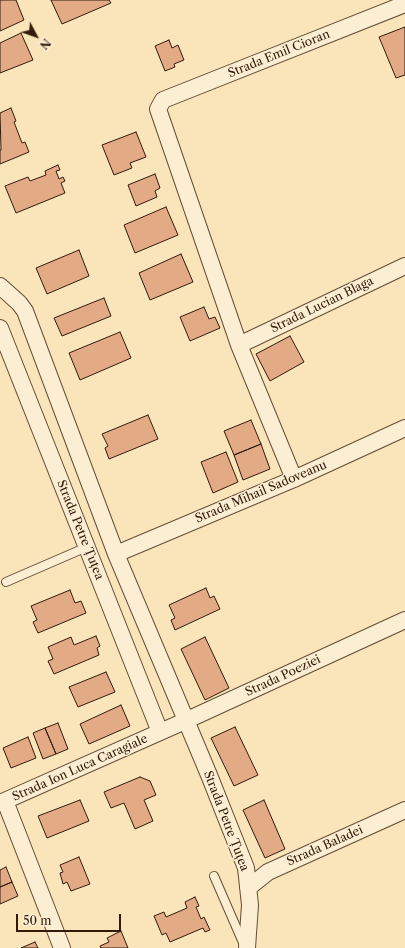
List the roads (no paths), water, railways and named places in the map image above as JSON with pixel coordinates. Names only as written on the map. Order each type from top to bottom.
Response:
[{"type":"street","name":"Strada Emil Cioran","points":[[239,345],[158,109],[163,100],[405,4]]},
{"type":"street","name":"Strada Lucian Blaga","points":[[239,345],[405,266]]},
{"type":"street","name":"Strada Petre Țuțea","points":[[0,286],[25,311],[110,539],[185,721],[209,775],[246,868],[250,905],[246,948]]},
{"type":"street","name":"Strada Petre Țuțea","points":[[0,328],[160,732]]},
{"type":"street","points":[[239,345],[294,479]]},
{"type":"street","name":"Strada Mihail Sadoveanu","points":[[116,554],[294,479],[405,428]]},
{"type":"street","points":[[87,547],[110,539]]},
{"type":"street","name":"Strada Poeziei","points":[[160,732],[405,620]]},
{"type":"street","name":"Strada Ion Luca Caragiale","points":[[2,802],[160,732]]},
{"type":"street","points":[[2,802],[62,948]]},
{"type":"street","name":"Strada Baladei","points":[[248,888],[268,872],[405,810]]},
{"type":"lane","points":[[6,582],[87,547]]},
{"type":"lane","points":[[214,876],[246,948]]}]
